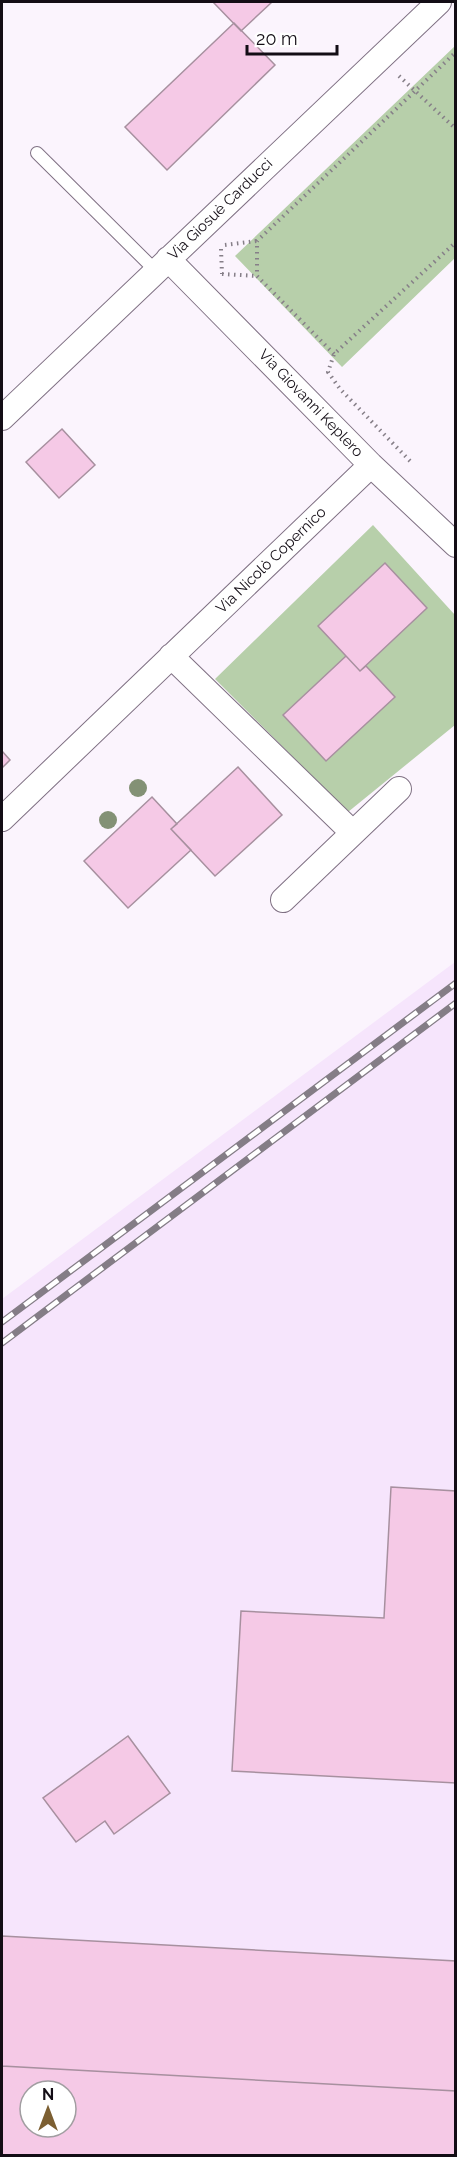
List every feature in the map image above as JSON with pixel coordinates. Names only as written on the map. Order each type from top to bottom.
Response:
[{"type":"street","name":"Via Giosuè Carducci","points":[[2,417],[439,2]]},
{"type":"street","name":"Via Giovanni Keplero","points":[[162,265],[456,545]]},
{"type":"street","name":"Via Nicolò Copernico","points":[[2,819],[370,465]]},
{"type":"street","points":[[171,656],[353,833]]},
{"type":"street","points":[[283,900],[399,789]]},
{"type":"lane","points":[[36,153],[162,265]]},
{"type":"path","points":[[334,354],[257,276],[257,241],[456,52]]},
{"type":"path","points":[[381,57],[414,92],[456,129]]},
{"type":"path","points":[[414,465],[340,389],[328,372],[334,354],[456,242]]},
{"type":"path","points":[[220,245],[222,274]]},
{"type":"shaded area","points":[[455,962],[455,2155],[2,2156],[2,1299]]},
{"type":"green space","points":[[455,46],[455,258],[342,367],[235,256]]},
{"type":"green space","points":[[373,525],[455,615],[455,725],[348,812],[215,679]]},
{"type":"building","points":[[213,2],[272,2],[241,31]]},
{"type":"building","points":[[234,23],[275,65],[167,170],[125,127]]},
{"type":"building","points":[[62,429],[95,465],[59,498],[26,462]]},
{"type":"building","points":[[385,563],[427,608],[360,671],[318,626]]},
{"type":"building","points":[[346,656],[360,671],[366,666],[395,697],[326,761],[283,715]]},
{"type":"building","points":[[2,751],[10,760],[2,768]]},
{"type":"building","points":[[238,767],[282,815],[215,876],[171,829]]},
{"type":"building","points":[[152,797],[177,824],[171,829],[191,850],[128,908],[84,861]]},
{"type":"building","points":[[391,1487],[456,1491],[456,1783],[232,1771],[241,1611],[384,1618]]},
{"type":"building","points":[[128,1736],[170,1793],[114,1834],[105,1821],[76,1842],[43,1798]]},
{"type":"building","points":[[2,1936],[456,1961],[456,2091],[2,2066]]},
{"type":"building","points":[[2,2066],[456,2091],[456,2156],[2,2156]]},
{"type":"railway","points":[[2,1322],[456,983]]},
{"type":"railway","points":[[2,1343],[456,1003]]}]
